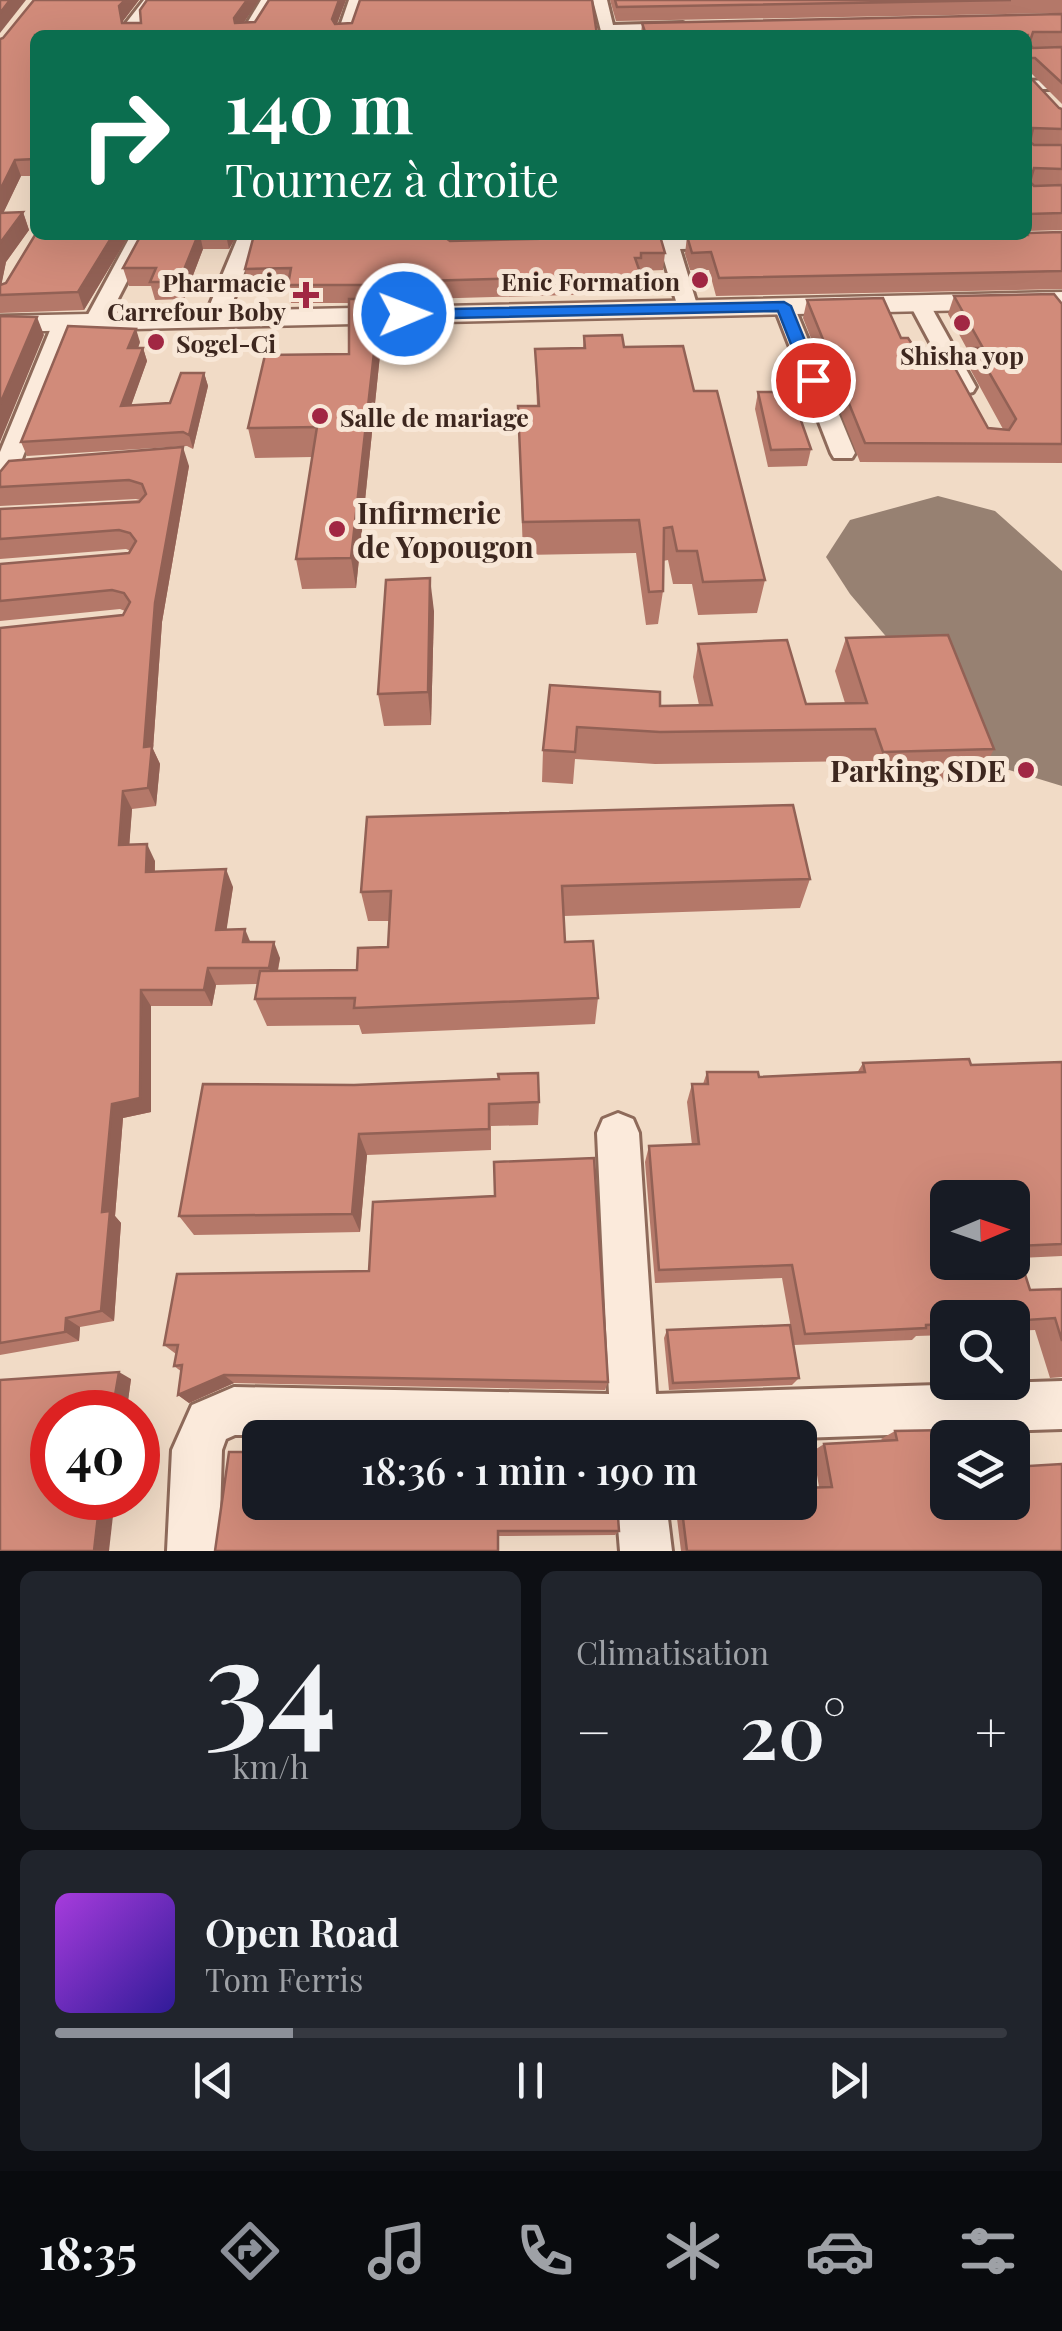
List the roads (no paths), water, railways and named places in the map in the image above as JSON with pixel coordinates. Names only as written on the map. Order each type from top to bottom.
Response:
[{"type":"street","points":[[135,30],[134,24],[151,0]]},
{"type":"street","points":[[251,30],[268,0]]},
{"type":"street","points":[[346,30],[356,0]]},
{"type":"street","points":[[600,0],[608,30]]},
{"type":"street","points":[[643,30],[695,27],[690,14]]},
{"type":"street","points":[[1032,83],[1062,84]]},
{"type":"street","points":[[1032,86],[1050,106]]},
{"type":"street","points":[[95,322],[138,240]]},
{"type":"street","points":[[216,319],[247,240]]},
{"type":"street","points":[[590,245],[655,240]]},
{"type":"street","points":[[668,240],[688,308]]},
{"type":"street","points":[[693,240],[744,242]]},
{"type":"street","points":[[0,324],[919,303],[1059,305]]},
{"type":"street","points":[[919,303],[975,406]]},
{"type":"street","points":[[784,306],[842,453]]},
{"type":"street","points":[[2,476],[64,323]]},
{"type":"street","points":[[2,476],[38,467]]},
{"type":"street","points":[[618,1133],[634,1420]]},
{"type":"street","points":[[783,1420],[1062,1405]]},
{"type":"street","points":[[192,1551],[197,1450],[209,1422],[234,1412],[434,1420]]},
{"type":"street","points":[[643,1520],[646,1551]]},
{"type":"place","name":"Enic Formation","points":[[700,280]]},
{"type":"place","name":"Pharmacie Carrefour Boby","points":[[306,295]]},
{"type":"place","name":"Shisha yop","points":[[962,323]]},
{"type":"place","name":"Sogel-Ci","points":[[156,342]]},
{"type":"place","name":"Salle de mariage","points":[[320,416]]},
{"type":"place","name":"Infirmerie de Yopougon","points":[[337,529]]},
{"type":"place","name":"Parking SDE","points":[[1026,770]]}]
